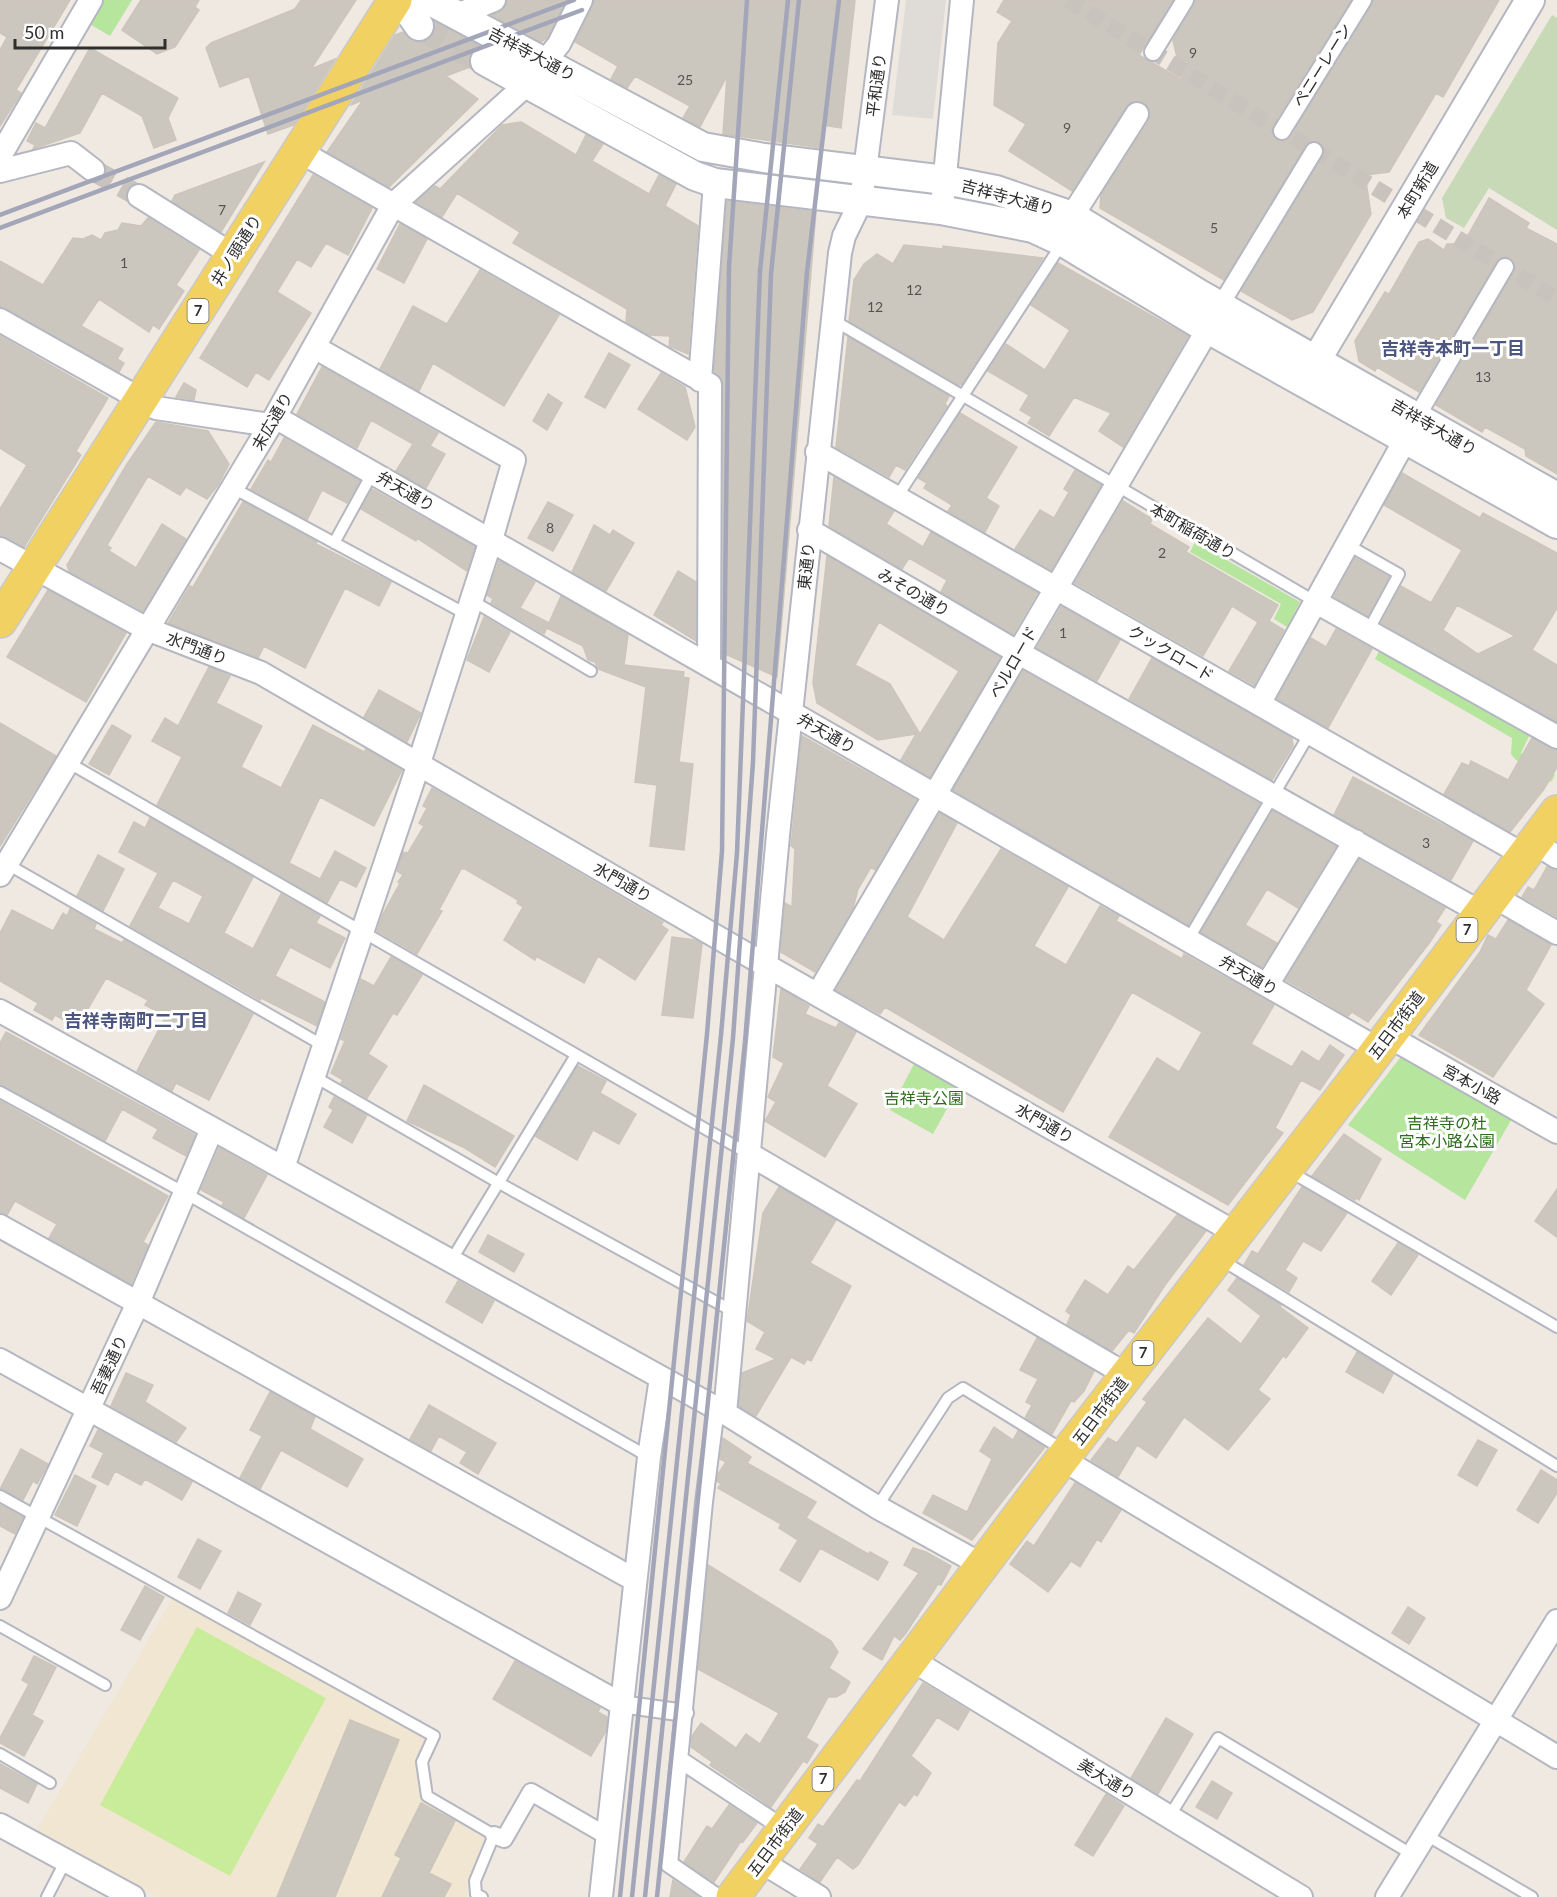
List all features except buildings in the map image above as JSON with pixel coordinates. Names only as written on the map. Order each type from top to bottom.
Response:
[{"type":"main road","name":"井ノ頭通り","points":[[0,621],[395,0]]},
{"type":"main road","name":"五日市街道","points":[[733,1897],[762,1862],[1065,1456],[1383,1043],[1486,904],[1538,851],[1557,812]]},
{"type":"street","points":[[0,156],[91,0]]},
{"type":"street","name":"吉祥寺大通り","points":[[401,0],[420,13],[434,3],[703,147],[764,158],[945,180],[996,190],[1411,429],[1557,524]]},
{"type":"street","points":[[456,15],[494,0]]},
{"type":"street","name":"末広通り","points":[[4,870],[273,421],[393,205],[527,84],[559,44],[580,0]]},
{"type":"street","name":"平和通り","points":[[866,170],[887,0]]},
{"type":"street","points":[[941,210],[962,0]]},
{"type":"street","points":[[1153,52],[1185,0]]},
{"type":"street","name":"ペニーレーン","points":[[1282,131],[1362,0]]},
{"type":"street","name":"本町新道","points":[[1310,370],[1530,0]]},
{"type":"street","name":"吉祥寺大通り","points":[[485,61],[695,176],[715,183],[941,210],[1033,228],[1067,229]]},
{"type":"street","points":[[1067,229],[1137,114]]},
{"type":"street","points":[[299,151],[710,386],[709,665]]},
{"type":"street","points":[[1214,317],[1314,151]]},
{"type":"street","points":[[0,171],[71,153],[93,170]]},
{"type":"street","name":"東通り","points":[[720,1411],[736,1313],[749,1154],[809,530],[833,320],[844,236],[861,201],[866,170]]},
{"type":"street","points":[[700,380],[715,183]]},
{"type":"street","points":[[139,196],[233,255]]},
{"type":"street","points":[[1259,704],[1411,429],[1505,267]]},
{"type":"street","name":"ベルロード","points":[[818,994],[1214,317]]},
{"type":"street","name":"弁天通り","points":[[0,320],[156,408],[273,421],[373,472],[1267,985],[1383,1043]]},
{"type":"street","points":[[283,1168],[419,763],[491,540],[514,459],[314,346]]},
{"type":"street","name":"吉祥寺大通り","points":[[1411,429],[1557,497]]},
{"type":"street","name":"クックロード","points":[[818,452],[1310,733],[1538,851]]},
{"type":"street","name":"みその通り","points":[[809,530],[1018,653],[1355,842],[1486,904],[1557,933]]},
{"type":"street","name":"水門通り","points":[[0,549],[147,629],[261,673],[818,994],[1227,1245]]},
{"type":"street","name":"本町稲荷通り","points":[[1316,602],[1557,737]]},
{"type":"street","points":[[1267,985],[1355,842]]},
{"type":"street","points":[[0,1011],[720,1411],[877,1507],[982,1566]]},
{"type":"street","name":"宮本小路","points":[[1383,1043],[1557,1132]]},
{"type":"street","name":"吾妻通り","points":[[0,1598],[138,1303],[212,1129]]},
{"type":"street","points":[[749,1154],[1127,1375]]},
{"type":"street","points":[[0,1226],[635,1580]]},
{"type":"street","points":[[0,1360],[621,1704],[685,1713]]},
{"type":"street","points":[[601,1897],[649,1457],[661,1378]]},
{"type":"street","points":[[717,1897],[669,1864],[704,1502],[720,1411]]},
{"type":"street","points":[[1065,1456],[1557,1757]]},
{"type":"street","points":[[1388,1897],[1557,1621]]},
{"type":"street","name":"美大通り","points":[[912,1660],[1301,1897]]},
{"type":"street","points":[[679,1759],[785,1829]]},
{"type":"street","points":[[494,1835],[504,1839],[531,1792],[607,1836]]},
{"type":"street","points":[[0,1825],[133,1897]]},
{"type":"street","points":[[762,1862],[819,1897]]},
{"type":"lane","points":[[897,497],[1067,229]]},
{"type":"lane","name":"本町稲荷通り","points":[[833,320],[1316,602]]},
{"type":"lane","points":[[334,543],[373,472]]},
{"type":"lane","points":[[232,488],[334,543],[468,607],[591,671]]},
{"type":"lane","points":[[1348,545],[1399,574],[1368,631]]},
{"type":"lane","points":[[1188,940],[1310,733]]},
{"type":"lane","points":[[69,763],[749,1154]]},
{"type":"lane","points":[[4,870],[324,1046]]},
{"type":"lane","points":[[451,1261],[576,1055]]},
{"type":"lane","points":[[315,1077],[499,1183],[736,1313]]},
{"type":"lane","points":[[0,1092],[185,1193],[649,1457]]},
{"type":"lane","points":[[1286,1169],[1557,1327]]},
{"type":"lane","points":[[1227,1245],[1557,1466]]},
{"type":"lane","points":[[877,1507],[948,1398],[963,1388],[1065,1456]]},
{"type":"lane","points":[[0,1496],[435,1736],[422,1762],[427,1796],[494,1835],[475,1881],[478,1896]]},
{"type":"lane","points":[[0,1626],[105,1685]]},
{"type":"lane","points":[[1169,1816],[1218,1738],[1413,1856]]},
{"type":"lane","points":[[0,1755],[50,1783]]},
{"type":"lane","points":[[1426,1835],[1532,1897]]},
{"type":"lane","points":[[47,1897],[66,1860]]},
{"type":"shaded area","points":[[906,0],[946,0],[933,119],[892,115]]},
{"type":"shaded area","points":[[173,1598],[426,1738],[416,1761],[422,1801],[485,1835],[467,1883],[467,1897],[158,1897],[36,1831]]},
{"type":"green space","points":[[102,0],[132,0],[110,36],[88,23]]},
{"type":"green space","points":[[1552,15],[1557,18],[1557,230],[1489,188],[1464,228],[1446,218],[1442,198]]},
{"type":"green space","points":[[1195,542],[1300,602],[1287,627],[1274,619],[1281,604],[1190,552]]},
{"type":"green space","points":[[1380,649],[1530,734],[1521,753],[1555,775],[1551,782],[1516,760],[1511,754],[1512,738],[1375,659]]},
{"type":"green space","name":"吉祥寺の杜 宮本小路公園","points":[[1403,1054],[1514,1115],[1465,1200],[1348,1125]]},
{"type":"green space","name":"吉祥寺公園","points":[[915,1062],[959,1087],[933,1134],[890,1110]]},
{"type":"green space","points":[[197,1627],[326,1698],[230,1876],[100,1805]]},
{"type":"tunnel","points":[[1068,0],[1557,299]]},
{"type":"tunnel","points":[[419,26],[485,61]]},
{"type":"tunnel","points":[[93,170],[139,196]]},
{"type":"railway","points":[[0,215],[574,0]]},
{"type":"railway","points":[[620,1897],[707,1034],[722,851],[729,267],[747,0]]},
{"type":"railway","points":[[632,1897],[721,1035],[737,853],[760,271],[788,0]]},
{"type":"railway","points":[[645,1897],[733,1038],[753,762],[771,274],[799,0]]},
{"type":"railway","points":[[657,1897],[745,1042],[807,272],[839,0]]},
{"type":"railway","points":[[0,228],[582,10]]},
{"type":"district","name":"吉祥寺本町一丁目","points":[[1453,349]]},
{"type":"district","name":"吉祥寺南町二丁目","points":[[136,1021]]}]
